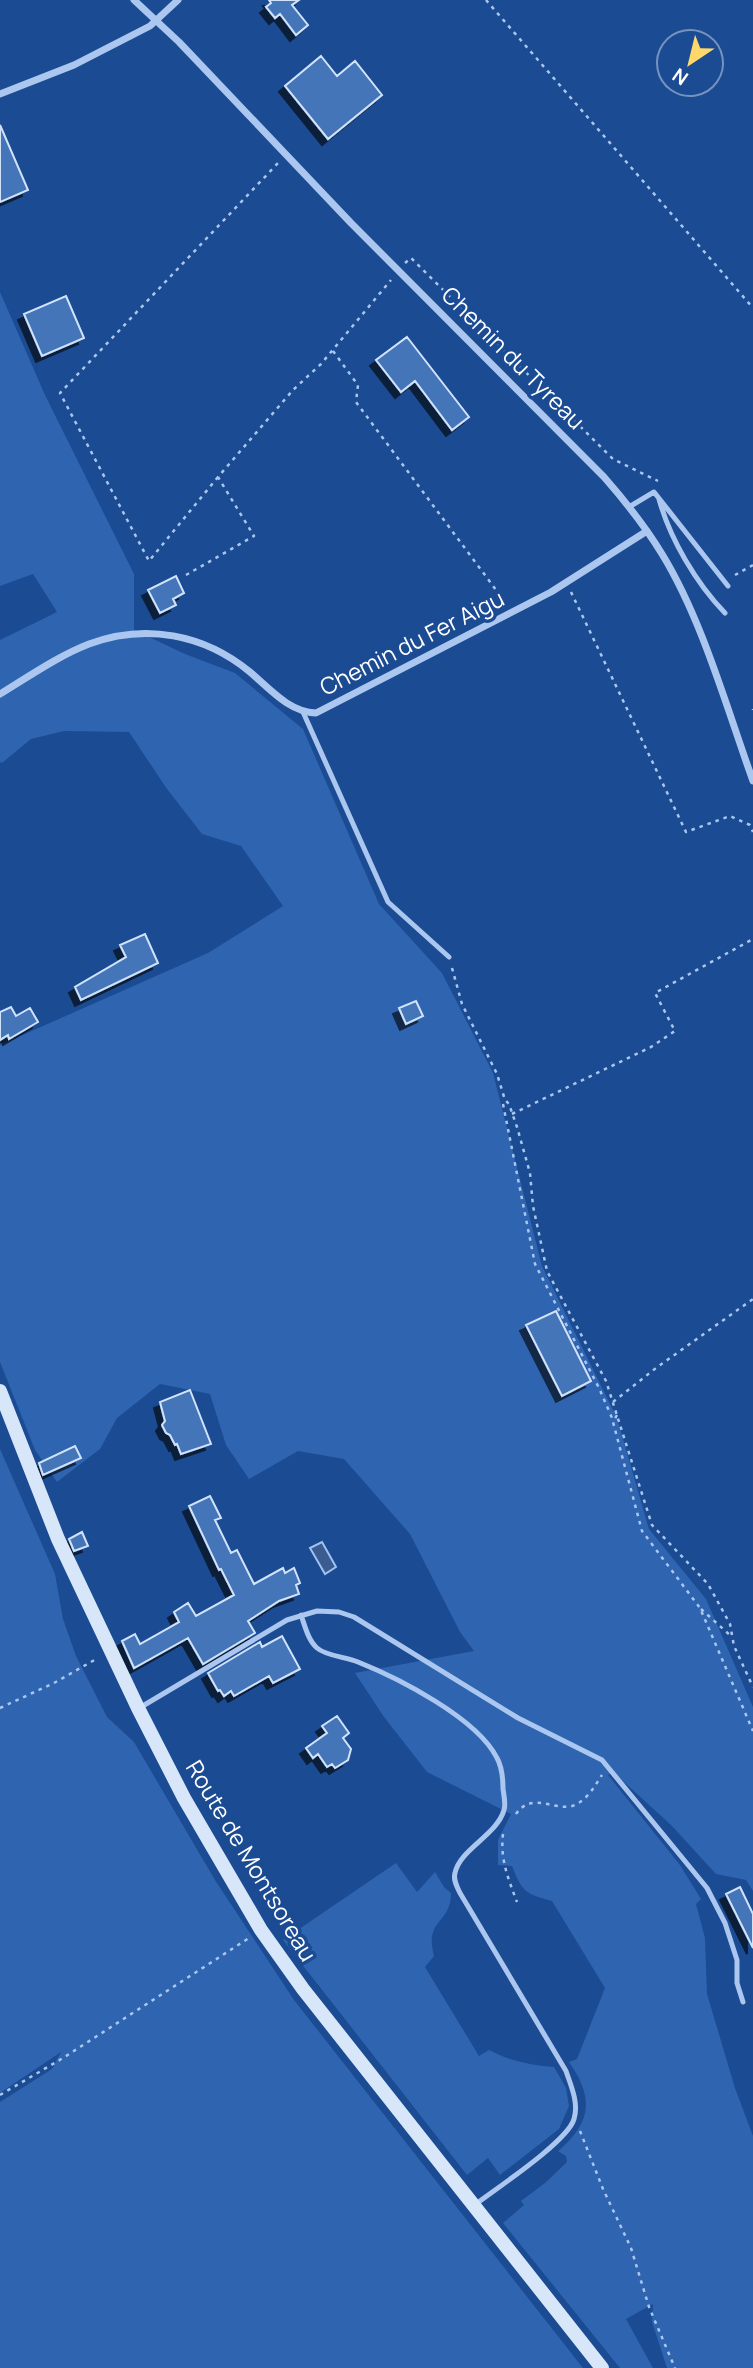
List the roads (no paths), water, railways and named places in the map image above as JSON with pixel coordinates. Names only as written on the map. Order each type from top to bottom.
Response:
[{"type":"main road","name":"Route de Montsoreau","points":[[0,1391],[58,1539],[110,1652],[184,1798],[261,1930],[303,1989],[602,2368]]},
{"type":"street","name":"Chemin du Tyreau","points":[[134,0],[179,42],[398,270],[604,477],[629,506],[663,555],[691,614],[753,781]]},
{"type":"street","points":[[0,94],[74,65],[155,21],[178,0]]},
{"type":"street","name":"Chemin du Fer Aigu","points":[[0,694],[88,645],[135,634],[167,634],[198,641],[231,657],[279,697],[303,712],[316,713],[514,613],[647,531]]},
{"type":"lane","points":[[629,506],[654,492],[729,586]]},
{"type":"lane","points":[[658,496],[664,520],[687,561],[713,601],[725,612]]},
{"type":"lane","points":[[303,712],[388,902],[449,957]]},
{"type":"lane","points":[[138,1709],[258,1636],[301,1615],[317,1611],[339,1612],[354,1617],[506,1711],[602,1760],[707,1888],[724,1923],[737,1960],[737,1983],[743,2002]]},
{"type":"lane","points":[[301,1615],[306,1632],[318,1649],[389,1674],[418,1690],[479,1736],[498,1759],[505,1809],[497,1824],[459,1864],[454,1874],[455,1882],[566,2071],[576,2100],[575,2119],[553,2144],[473,2207]]}]
